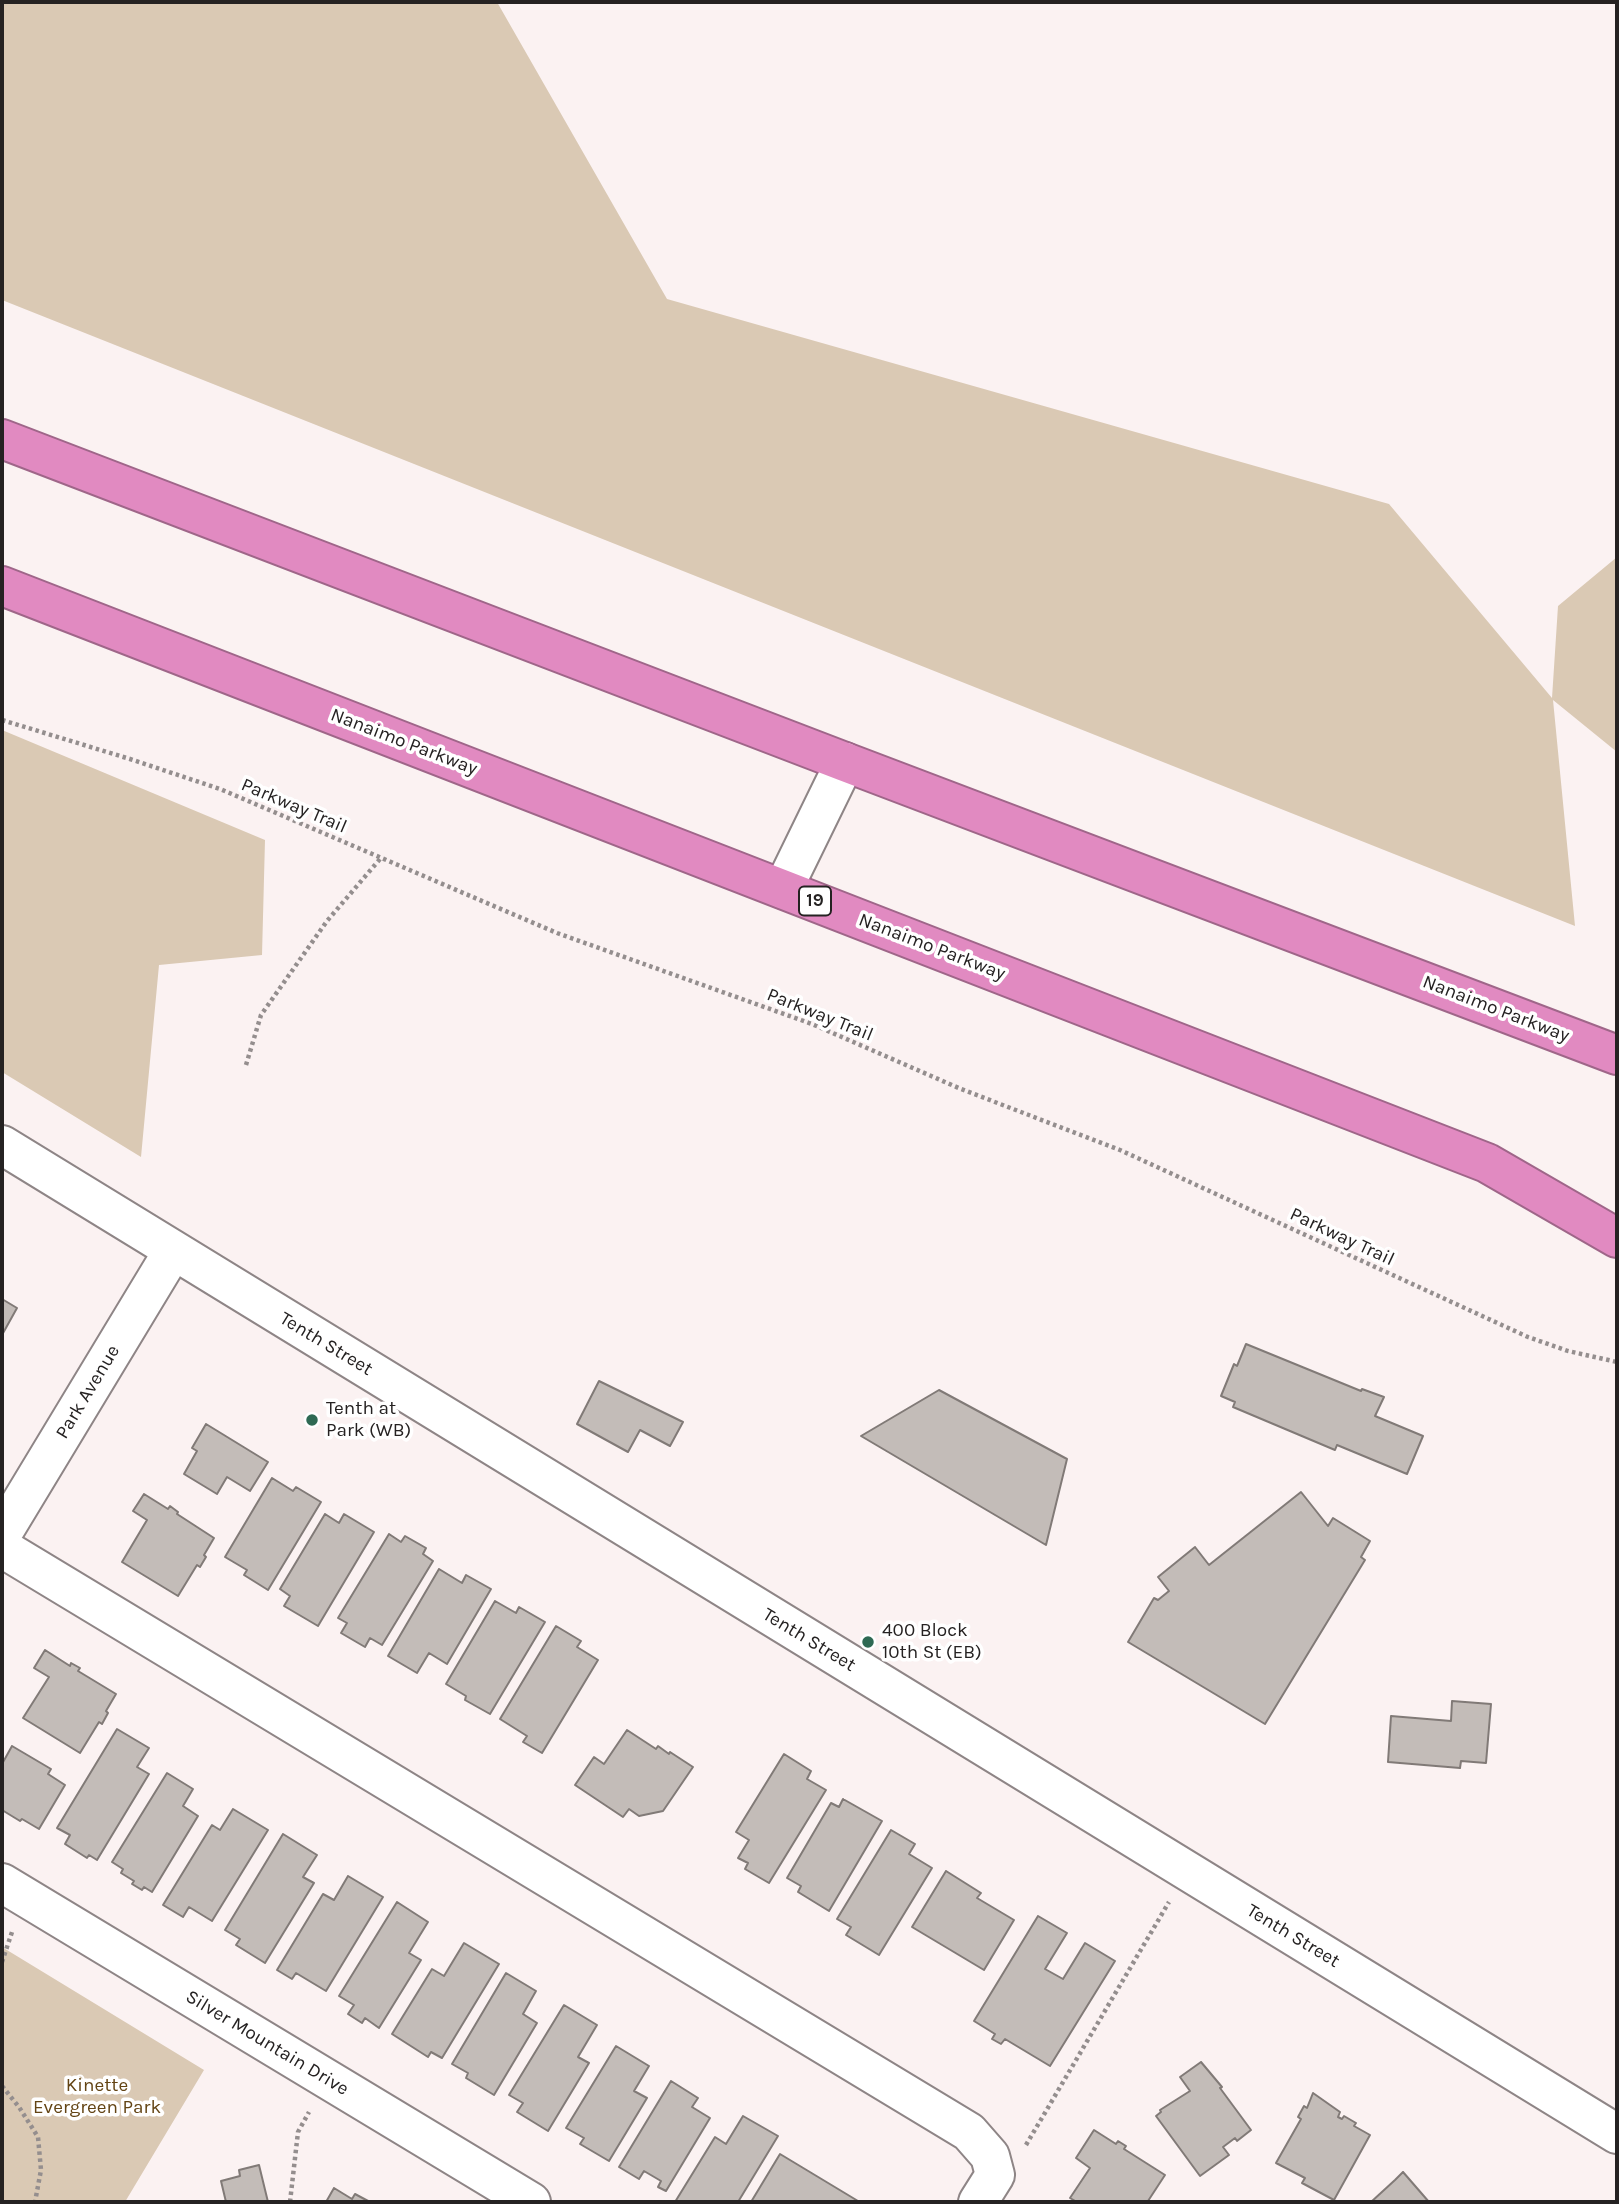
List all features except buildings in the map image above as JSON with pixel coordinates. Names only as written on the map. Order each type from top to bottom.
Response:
[{"type":"highway","name":"Nanaimo Parkway","points":[[2,439],[1617,1055]]},
{"type":"highway","name":"Nanaimo Parkway","points":[[2,586],[1487,1163],[1617,1238]]},
{"type":"street","points":[[783,889],[845,762]]},
{"type":"street","name":"Tenth Street","points":[[2,1145],[1617,2134]]},
{"type":"street","name":"Park Avenue","points":[[2,1534],[173,1251]]},
{"type":"street","points":[[2,1548],[969,2132],[990,2156],[987,2189]]},
{"type":"street","name":"Silver Mountain Drive","points":[[2,1884],[531,2202]]},
{"type":"path","name":"Parkway Trail","points":[[2,720],[220,789],[556,933],[812,1024],[961,1089],[1120,1150],[1528,1337],[1567,1352],[1617,1362]]},
{"type":"path","points":[[246,1065],[261,1015],[327,921],[380,859]]},
{"type":"path","points":[[987,2189],[1022,2152],[1187,1871]]},
{"type":"path","points":[[290,2202],[298,2132],[327,2079]]},
{"type":"path","points":[[2,2086],[38,2137],[41,2170],[35,2202]]},
{"type":"green space","points":[[2,2],[497,2],[667,299],[1389,504],[1552,698],[1558,606],[1617,557],[1617,752],[1553,700],[1575,926],[2,300]]},
{"type":"green space","points":[[2,730],[265,840],[262,955],[159,965],[141,1157],[2,1072]]},
{"type":"green space","name":"Kinette Evergreen Park","points":[[2,1947],[204,2070],[125,2202],[2,2202]]},
{"type":"place","name":"Tenth at Park (WB)","points":[[312,1420]]},
{"type":"place","name":"400 Block 10th St (EB)","points":[[868,1642]]}]
